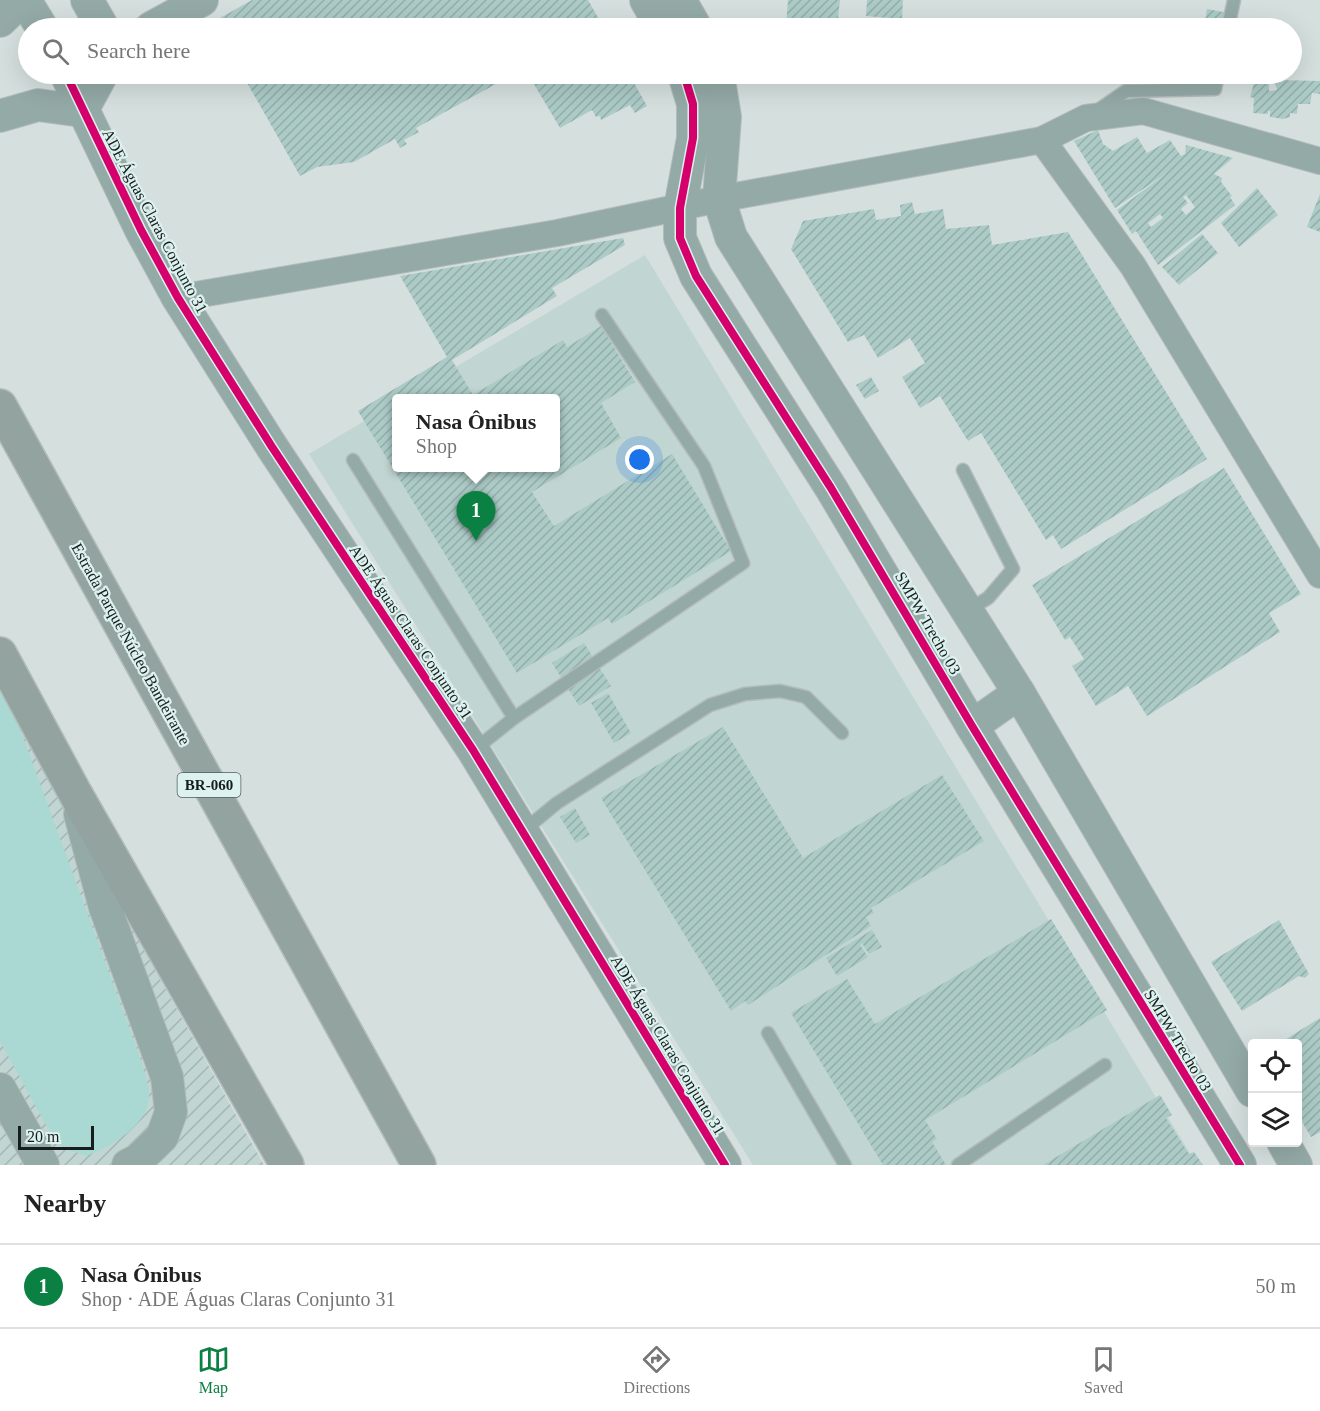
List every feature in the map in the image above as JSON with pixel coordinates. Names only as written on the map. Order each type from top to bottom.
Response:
[{"type":"highway","name":"Estrada Parque Núcleo Bandeirante","points":[[0,406],[419,1165]]},
{"type":"highway","points":[[0,654],[75,793],[287,1165]]},
{"type":"street","points":[[0,21],[24,0],[36,18]]},
{"type":"street","points":[[87,0],[97,18]]},
{"type":"street","points":[[169,18],[202,0]]},
{"type":"street","points":[[646,0],[656,18]]},
{"type":"street","points":[[680,0],[690,18]]},
{"type":"street","name":"ADE Águas Claras Conjunto 31","points":[[70,84],[178,298],[272,447],[473,750],[725,1165]]},
{"type":"street","points":[[3,111],[38,105],[82,111],[97,84]]},
{"type":"street","name":"SMPW Trecho 03","points":[[687,84],[693,104],[693,138],[680,208],[680,238],[696,276],[831,488],[972,726],[1240,1165]]},
{"type":"street","points":[[720,84],[725,117],[718,199],[736,245],[1019,693],[1248,1084]]},
{"type":"street","points":[[178,298],[557,233],[718,199],[1042,140],[1086,118],[1143,111],[1320,161]]},
{"type":"street","points":[[1042,140],[1133,266],[1320,575]]},
{"type":"street","points":[[831,488],[877,465]]},
{"type":"street","points":[[972,726],[1019,693]]},
{"type":"street","points":[[75,793],[105,907],[167,1077],[171,1112],[162,1137],[138,1160],[128,1165]]},
{"type":"street","points":[[1181,1070],[1226,1046]]},
{"type":"street","points":[[0,1089],[43,1165]]},
{"type":"street","points":[[1285,1147],[1296,1165]]},
{"type":"lane","points":[[1230,18],[1234,0]]},
{"type":"lane","points":[[1086,118],[1126,92],[1215,89],[1216,84]]},
{"type":"lane","points":[[473,750],[514,718],[743,563],[704,466],[602,315]]},
{"type":"lane","points":[[353,460],[514,718]]},
{"type":"lane","points":[[963,470],[1013,569],[988,598],[966,611]]},
{"type":"lane","points":[[523,831],[557,803],[710,705],[745,694],[780,691],[806,697],[842,733]]},
{"type":"lane","points":[[768,1033],[844,1165]]},
{"type":"lane","points":[[958,1165],[1105,1065]]},
{"type":"shaded area","points":[[645,255],[1197,1165],[753,1165],[309,454],[392,404],[392,472],[560,472],[560,394],[410,394]]},
{"type":"shaded area","points":[[0,692],[19,726],[142,1063],[149,1088],[147,1107],[135,1126],[116,1141],[86,1156],[63,1148],[46,1125],[0,1041]]},
{"type":"shaded area","points":[[0,693],[21,730],[264,1165],[0,1165]]},
{"type":"building","points":[[252,0],[588,0],[598,18],[220,18]]},
{"type":"building","points":[[788,0],[840,0],[838,18],[787,18]]},
{"type":"building","points":[[867,0],[903,0],[902,18],[866,16]]},
{"type":"building","points":[[1207,9],[1234,14],[1233,18],[1206,18]]},
{"type":"building","points":[[1320,81],[1320,94],[1312,93],[1310,104],[1298,104],[1297,114],[1290,113],[1290,117],[1283,119],[1270,117],[1270,111],[1268,114],[1253,113],[1254,98],[1250,97],[1254,84],[1269,84],[1269,91],[1277,90],[1275,84]]},
{"type":"building","points":[[248,84],[496,84],[416,128],[419,132],[404,140],[407,144],[400,148],[395,139],[354,162],[317,167],[300,176]]},
{"type":"building","points":[[534,84],[635,84],[647,106],[635,113],[630,105],[601,120],[600,116],[596,117],[592,110],[560,128]]},
{"type":"building","points":[[1098,130],[1103,144],[1113,151],[1137,137],[1147,153],[1170,140],[1181,156],[1185,154],[1186,145],[1233,158],[1214,174],[1222,178],[1221,182],[1232,196],[1230,197],[1235,205],[1158,265],[1136,231],[1132,234],[1117,210],[1167,173],[1115,208],[1074,141]],"holes":[[[1186,195],[1195,207],[1186,215],[1181,209],[1188,203],[1183,197]],[[1160,214],[1163,218],[1151,227],[1148,223]]]},
{"type":"building","points":[[1257,188],[1278,215],[1239,247],[1221,223]]},
{"type":"building","points":[[1320,194],[1320,232],[1307,227]]},
{"type":"building","points":[[912,202],[915,214],[943,209],[946,229],[989,225],[992,245],[1068,232],[1207,459],[1061,549],[1053,535],[1046,540],[981,433],[968,441],[940,396],[920,408],[902,377],[925,363],[910,338],[878,358],[864,335],[848,342],[791,249],[803,221],[874,209],[876,220],[901,216],[900,205]]},
{"type":"building","points":[[1202,234],[1218,253],[1179,285],[1162,267]]},
{"type":"building","points":[[623,238],[625,245],[552,288],[557,296],[452,360],[472,394],[392,394],[392,467],[358,411],[447,357],[400,276]]},
{"type":"building","points":[[601,326],[635,382],[601,403],[621,438],[532,492],[554,526],[672,454],[731,551],[612,624],[608,618],[517,673],[395,472],[560,472],[560,394],[475,394],[563,340],[567,347]]},
{"type":"building","points":[[871,377],[879,391],[865,399],[856,385]]},
{"type":"building","points":[[1224,468],[1301,594],[1269,613],[1280,632],[1147,716],[1128,686],[1096,706],[1072,666],[1084,659],[1070,637],[1065,640],[1032,585]]},
{"type":"building","points":[[584,643],[611,686],[579,706],[552,663]]},
{"type":"building","points":[[608,693],[631,733],[614,743],[591,703]]},
{"type":"building","points":[[723,727],[803,858],[942,775],[984,841],[871,908],[874,913],[866,917],[871,926],[748,1005],[745,1001],[731,1011],[601,798]]},
{"type":"building","points":[[575,808],[590,835],[576,843],[560,817]]},
{"type":"building","points":[[1051,919],[1107,1010],[925,1120],[937,1139],[932,1142],[946,1165],[883,1165],[791,1013],[847,979],[875,1024]]},
{"type":"building","points":[[1279,920],[1309,974],[1305,978],[1299,976],[1242,1011],[1211,962]]},
{"type":"building","points":[[872,930],[882,947],[869,954],[862,943],[860,945],[868,957],[837,976],[826,958]]},
{"type":"building","points":[[1320,1018],[1320,1132],[1311,1137],[1302,1122],[1302,1039],[1286,1039]]},
{"type":"building","points":[[1160,1095],[1172,1115],[1166,1118],[1189,1154],[1194,1152],[1203,1165],[1043,1165]]},
{"type":"cycle path","points":[[71,84],[141,230],[178,298],[272,447],[473,750],[725,1165]]},
{"type":"cycle path","points":[[687,84],[693,104],[693,138],[680,208],[680,238],[696,276],[831,488],[972,726],[1240,1165]]},
{"type":"place","name":"Nasa Ônibus","points":[[476,541]]}]
